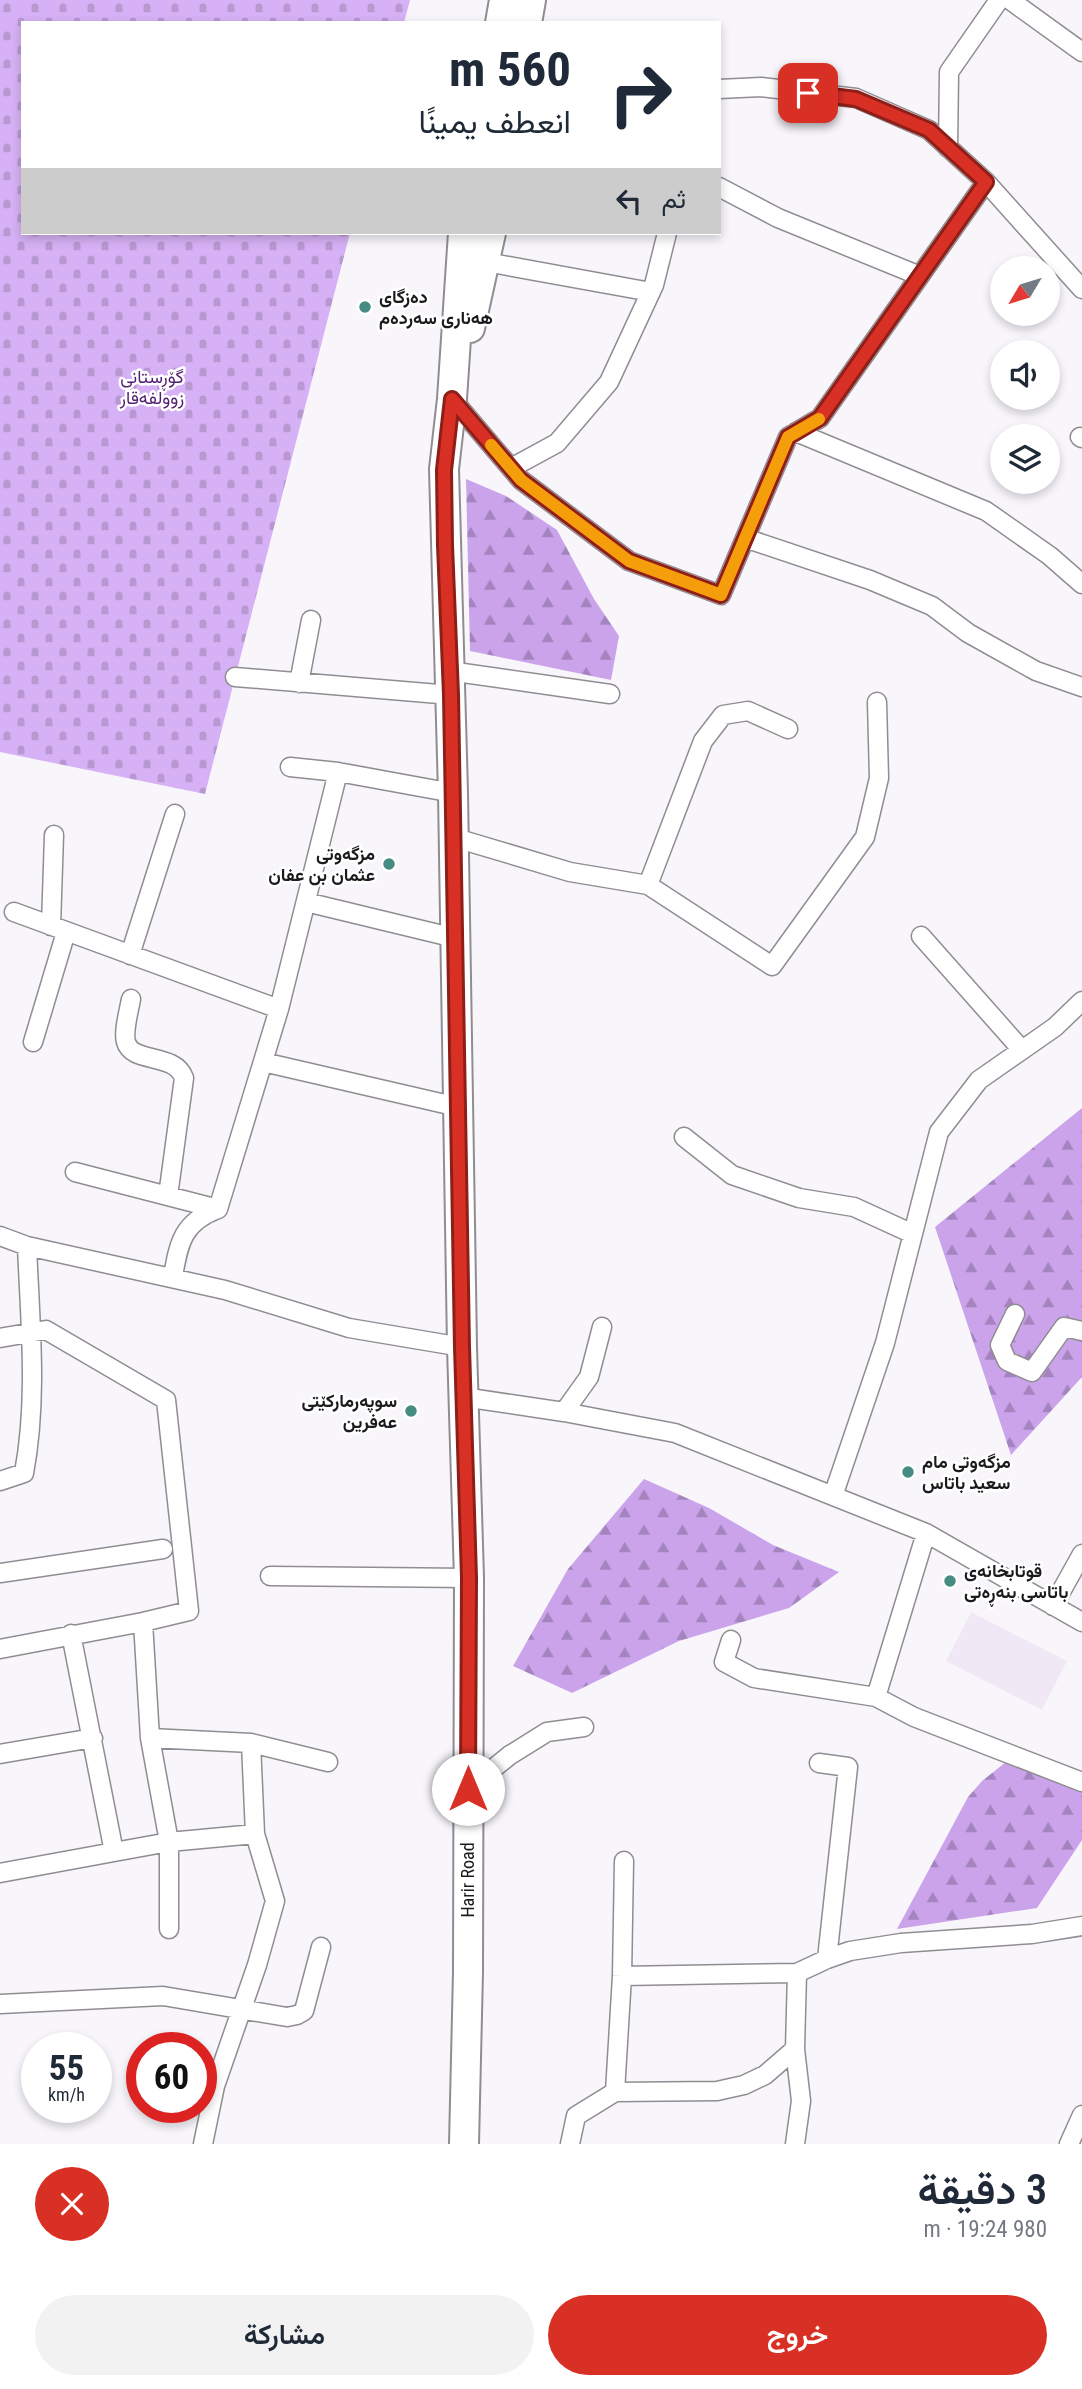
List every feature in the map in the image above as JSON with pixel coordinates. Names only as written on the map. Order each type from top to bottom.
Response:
[{"type":"main road","points":[[500,21],[504,0]]},
{"type":"main road","points":[[527,21],[531,0]]},
{"type":"main road","points":[[452,399],[463,235]]},
{"type":"main road","points":[[452,399],[491,235]]},
{"type":"main road","name":"Harir Road","points":[[452,399],[444,470],[469,1578],[468,1972],[464,2144]]},
{"type":"street","points":[[948,148],[950,72],[999,0]]},
{"type":"street","points":[[1010,0],[1082,51]]},
{"type":"street","points":[[721,89],[761,87],[856,99],[929,130],[986,182],[1082,289]]},
{"type":"street","points":[[452,399],[521,480],[629,561],[721,595],[788,437],[820,418],[986,182]]},
{"type":"street","points":[[721,188],[778,218],[919,276]]},
{"type":"street","points":[[510,468],[558,443],[609,382],[651,292],[666,235]]},
{"type":"street","points":[[486,262],[651,292]]},
{"type":"street","points":[[796,432],[986,511],[1050,556],[1082,584]]},
{"type":"street","points":[[745,538],[870,580],[932,606],[968,633],[1036,671],[1082,687]]},
{"type":"street","points":[[299,683],[311,620]]},
{"type":"street","points":[[235,677],[299,683],[450,683],[610,694]]},
{"type":"street","points":[[453,842],[458,839],[570,872],[648,885],[772,966],[865,837],[879,778],[877,702]]},
{"type":"street","points":[[648,885],[703,741],[723,715],[748,711],[789,729]]},
{"type":"street","points":[[290,766],[453,793]]},
{"type":"street","points":[[218,1209],[279,1009],[338,772]]},
{"type":"street","points":[[130,955],[175,814]]},
{"type":"street","points":[[33,1042],[59,929],[54,835]]},
{"type":"street","points":[[306,902],[455,938]]},
{"type":"street","points":[[14,912],[279,1009]]},
{"type":"street","points":[[921,936],[1022,1050]]},
{"type":"street","points":[[131,999],[125,1040],[128,1047],[133,1052],[174,1064],[181,1069],[184,1078],[168,1196]]},
{"type":"street","points":[[833,1496],[885,1343],[939,1132],[979,1080],[1055,1027],[1082,1001]]},
{"type":"street","points":[[263,1062],[458,1107]]},
{"type":"street","points":[[684,1137],[732,1175],[799,1198],[854,1207],[913,1234]]},
{"type":"street","points":[[75,1172],[218,1209]]},
{"type":"street","points":[[173,1276],[178,1252],[187,1231],[198,1216],[218,1209]]},
{"type":"street","points":[[0,1236],[27,1246],[173,1276],[349,1328],[462,1347]]},
{"type":"street","points":[[0,1481],[24,1473],[32,1371],[27,1246]]},
{"type":"street","points":[[1015,1314],[1000,1345],[1007,1361],[1032,1372],[1064,1327],[1082,1331]]},
{"type":"street","points":[[564,1412],[589,1377],[602,1327]]},
{"type":"street","points":[[0,1338],[46,1330],[166,1400],[189,1611],[0,1649]]},
{"type":"street","points":[[463,1396],[675,1433],[926,1533],[1082,1622]]},
{"type":"street","points":[[876,1698],[926,1533]]},
{"type":"street","points":[[0,1573],[163,1549]]},
{"type":"street","points":[[1053,1606],[1082,1554]]},
{"type":"street","points":[[270,1576],[469,1578]]},
{"type":"street","points":[[143,1622],[150,1738],[169,1842],[169,1929]]},
{"type":"street","points":[[71,1634],[114,1852]]},
{"type":"street","points":[[731,1640],[724,1662],[754,1678],[876,1698],[914,1717],[1082,1782]]},
{"type":"street","points":[[468,1789],[510,1755],[547,1732],[584,1727]]},
{"type":"street","points":[[0,1754],[93,1738]]},
{"type":"street","points":[[150,1738],[251,1743],[328,1762]]},
{"type":"street","points":[[202,2144],[215,2086],[242,2010],[275,1901],[255,1833],[251,1743]]},
{"type":"street","points":[[819,1763],[848,1767],[827,1959]]},
{"type":"street","points":[[0,1872],[169,1842],[255,1833]]},
{"type":"street","points":[[615,2092],[622,1976],[624,1861]]},
{"type":"street","points":[[622,1976],[797,1973],[850,1951],[901,1943],[1019,1935],[1082,1926]]},
{"type":"street","points":[[0,2004],[163,1996],[287,2017],[304,2011],[321,1947]]},
{"type":"street","points":[[795,2144],[801,2101],[795,2049],[797,1973]]},
{"type":"street","points":[[570,2144],[576,2116],[615,2092],[717,2091],[744,2085],[765,2075],[795,2049]]},
{"type":"street","points":[[1069,2144],[1081,2119]]},
{"type":"shaded area","points":[[971,1612],[1067,1661],[1042,1710],[946,1661]]},
{"type":"green space","name":"گۆڕستانی زوولفەقار","points":[[0,0],[410,0],[405,21],[21,21],[21,235],[349,235],[205,794],[0,752]]},
{"type":"green space","points":[[466,479],[506,496],[557,530],[594,599],[619,636],[611,680],[470,651]]},
{"type":"green space","points":[[1082,1108],[1082,1377],[1011,1455],[935,1227]]},
{"type":"green space","points":[[644,1479],[709,1508],[773,1545],[839,1572],[789,1608],[679,1641],[572,1693],[513,1666],[568,1569]]},
{"type":"green space","points":[[1011,1758],[1082,1774],[1082,1840],[1037,1908],[897,1929],[968,1797],[982,1781]]},
{"type":"slow traffic","points":[[491,445],[521,480],[629,561],[721,595],[788,437],[819,419]]},
{"type":"place","name":"دەزگای هەناری سەردەم","points":[[365,307]]},
{"type":"place","name":"مزگەوتی عثمان بن عفان","points":[[389,864]]},
{"type":"place","name":"سوپەرمارکێتی عەفرین","points":[[411,1411]]},
{"type":"place","name":"مزگەوتی مام سعید باتاس","points":[[908,1472]]},
{"type":"place","name":"قوتابخانەی باتاسی بنەڕەتی","points":[[950,1581]]},
{"type":"route","points":[[468,1789],[469,1578],[444,470],[452,399],[521,480],[629,561],[721,595],[788,437],[820,418],[986,182],[929,130],[856,99],[808,93]]}]
